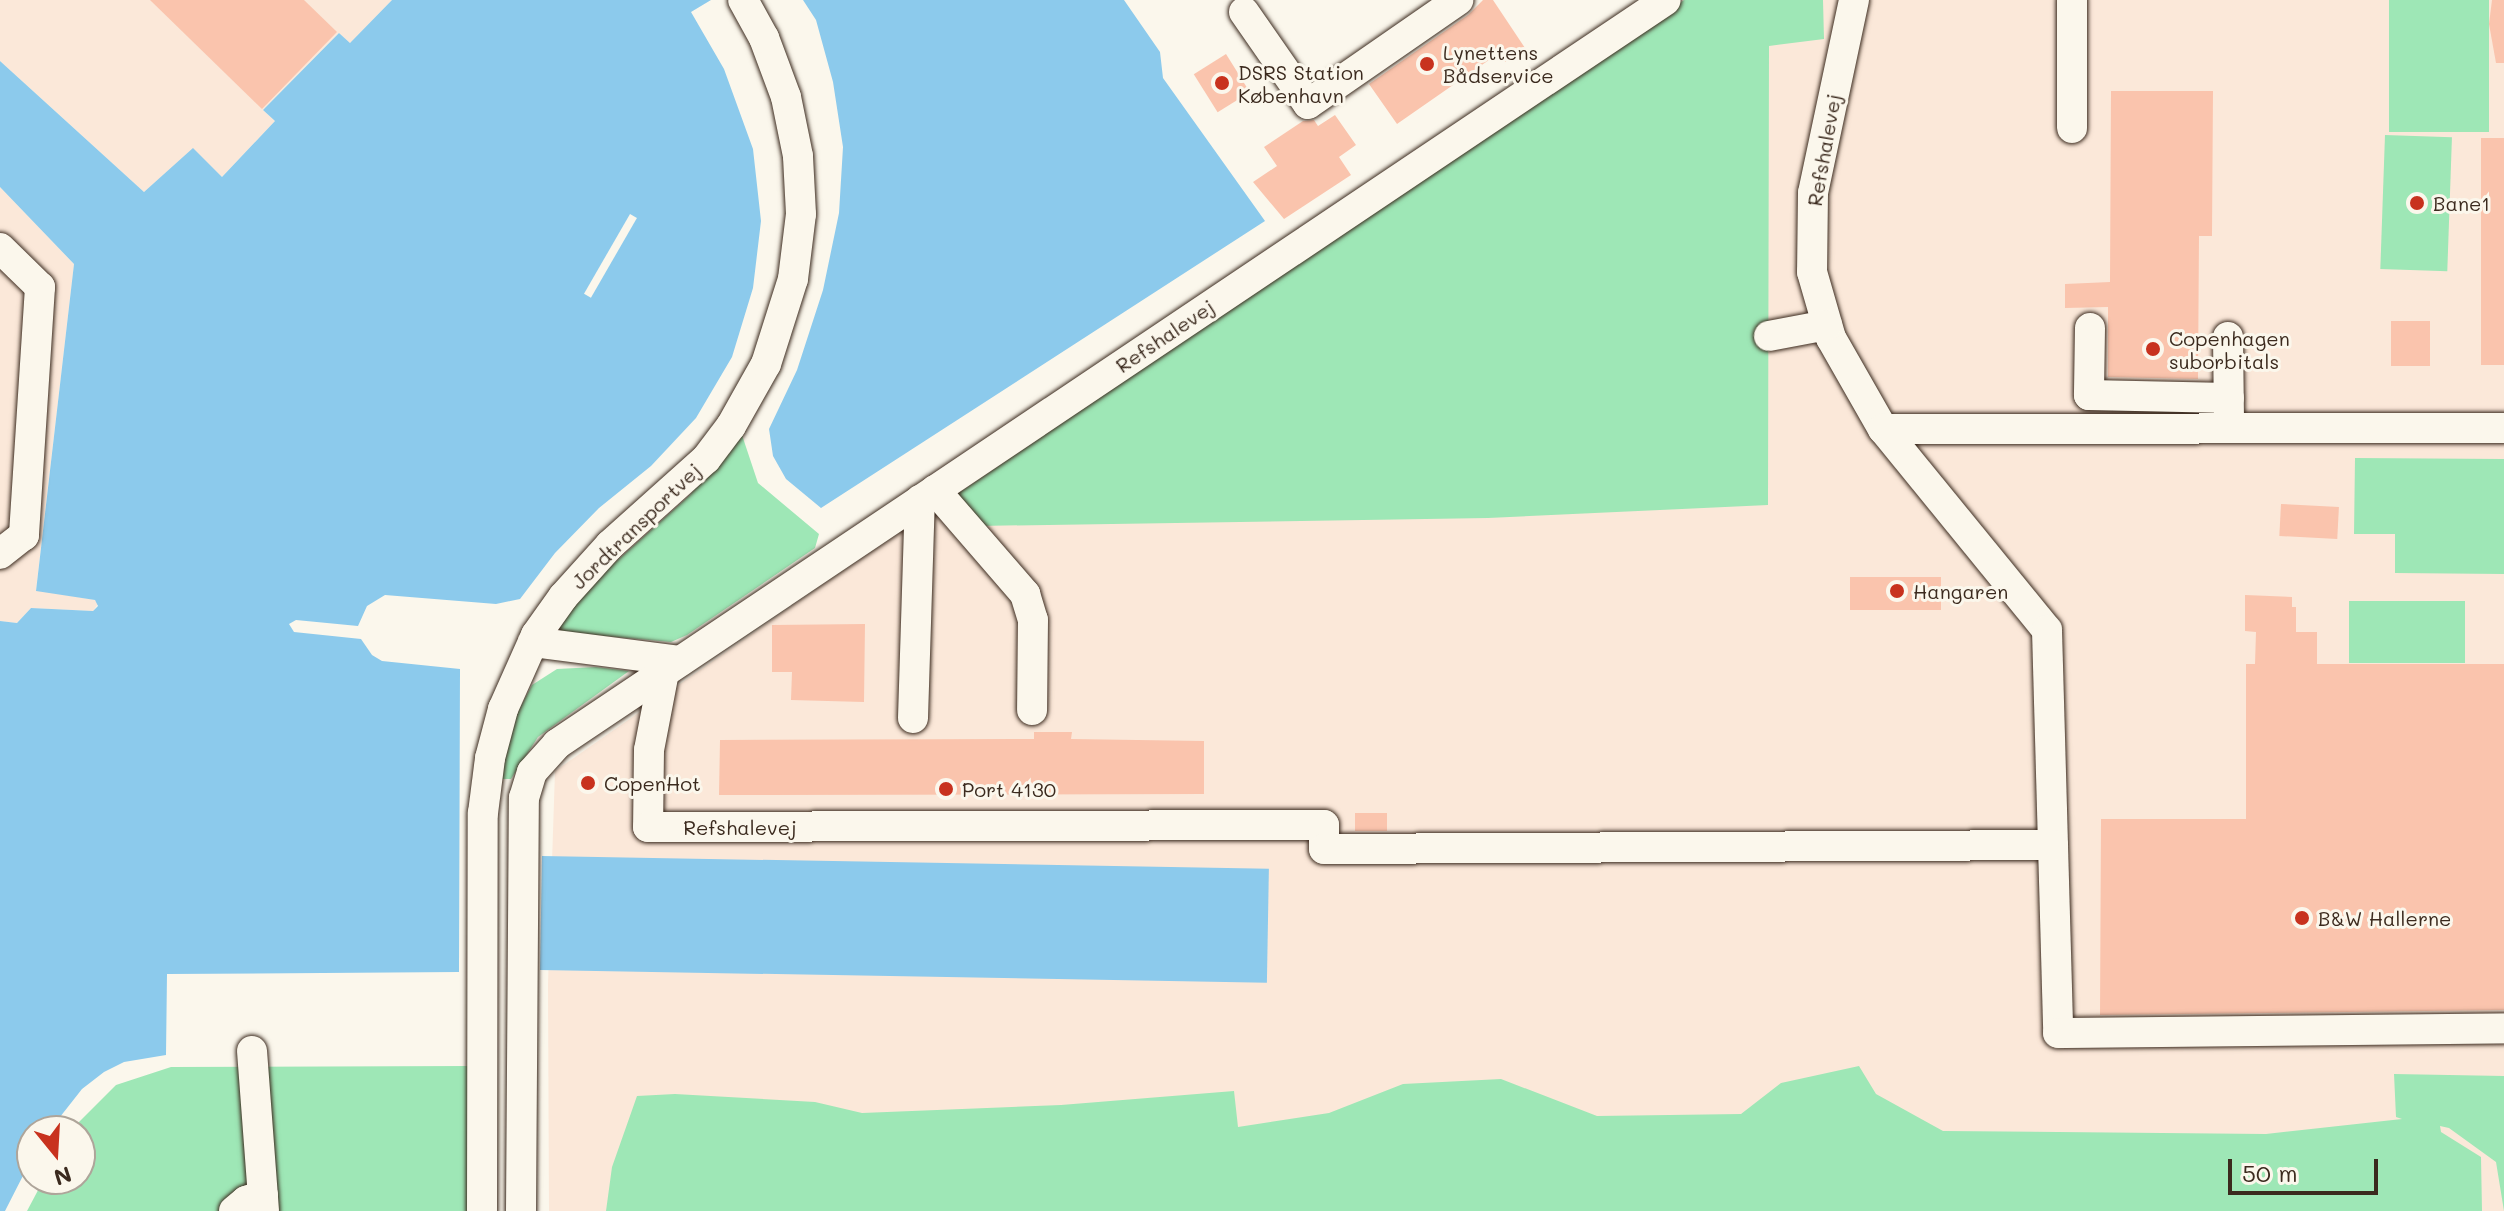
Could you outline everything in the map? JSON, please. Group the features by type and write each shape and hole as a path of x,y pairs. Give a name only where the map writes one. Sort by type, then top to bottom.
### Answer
{"street":[{"name":"Jordtransportvej","path":"482,1211 483,813 490,758 503,709 533,642 563,597 591,566 706,459 731,426 766,364 785,313 801,214 798,156 786,97 764,38 743,0"},
{"path":"1244,12 1308,104 1458,0"},
{"name":"Refshalevej","path":"521,1211 524,798 532,772 557,744 1666,0"},
{"name":"Refshalevej","path":"1854,0 1813,193 1812,272 1831,338 1883,429 2047,630 2058,1033 2504,1028"},
{"path":"2072,0 2072,128"},
{"path":"0,248 40,287 24,535 0,554"},
{"path":"1769,336 1827,325"},
{"path":"2090,328 2089,395 2229,398"},
{"path":"2228,337 2229,429"},
{"path":"1883,429 2504,428"},
{"path":"928,495 1025,594 1033,620 1032,710"},
{"path":"913,718 928,495"},
{"path":"533,642 672,667"},
{"name":"Refshalevej","path":"672,667 649,750 648,827 1324,825 1324,849 2053,845"},
{"path":"234,1211 246,1201 264,1203 252,1051"}],"shaded area":[{"path":"0,0 392,0 350,43 339,33 263,110 275,121 222,177 193,149 144,192 0,61"},
{"path":"1687,0 2504,0 2504,1211 549,1211 548,984 555,771 822,585"},
{"path":"0,187 74,264 36,590 95,600 98,604 93,611 31,608 17,623 0,621"}],"green space":[{"path":"1684,0 1823,0 1824,39 1769,46 1768,505 1488,518 978,526 953,497"},
{"path":"2389,0 2489,0 2489,132 2389,132"},
{"name":"Bane1","path":"2385,135 2452,137 2447,271 2380,269"},
{"path":"741,432 758,483 819,534 815,548 687,635 671,642 560,632 559,624 581,593 690,495"},
{"path":"2355,458 2504,459 2504,574 2395,573 2395,534 2354,534"},
{"path":"2349,601 2465,601 2465,663 2349,663"},
{"path":"596,667 629,671 538,737 511,779 501,779 513,721 532,685 557,669"},
{"path":"470,1066 471,1211 27,1211 36,1195 96,1195 96,1115 86,1115 116,1085 171,1067"},
{"path":"1859,1066 1876,1094 1943,1131 2266,1134 2402,1119 2396,1117 2394,1074 2504,1076 2504,1211 2496,1162 2449,1128 2440,1126 2441,1132 2481,1157 2482,1211 606,1211 612,1167 637,1096 675,1094 815,1102 862,1113 1061,1105 1234,1091 1238,1127 1329,1113 1403,1084 1501,1079 1597,1116 1741,1114 1781,1083"}],"water":[{"path":"392,0 711,0 691,12 724,69 753,149 761,221 753,288 732,357 696,418 651,466 599,508 555,553 520,599 496,604 385,595 367,606 358,626 296,620 289,624 294,632 361,639 372,655 382,661 460,669 459,972 167,974 166,1055 124,1062 104,1072 82,1089 62,1115 16,1115 16,1189 5,1211 0,1211 0,621 17,623 31,608 93,611 98,606 95,600 36,591 74,264 0,187 0,61 144,192 193,148 222,177 275,121 263,110 339,33 350,43"},
{"path":"803,0 1124,0 1160,52 1163,78 1265,221 821,508 786,479 773,456 769,429 797,370 823,290 839,213 843,147 833,82 816,20"},
{"path":"542,856 1269,869 1267,983 540,970"}],"pier":[{"path":"630,214 637,218 591,298 584,294"}],"building":[{"path":"150,0 304,0 337,32 262,109"},
{"path":"1483,0 1493,0 1525,48 1505,62 1499,53 1397,124 1369,84 1468,15"},
{"path":"2492,0 2504,0 2504,63 2496,63 2489,24"},
{"name":"DSRS Station København","path":"1226,54 1250,92 1218,112 1194,74"},
{"path":"2111,91 2213,91 2212,236 2199,236 2198,379 2108,377 2108,307 2065,308 2065,284 2110,282"},
{"path":"1335,115 1356,145 1339,157 1351,175 1284,219 1253,182 1277,166 1264,147 1303,121 1314,120 1318,126"},
{"path":"2481,138 2504,138 2504,365 2481,365"},
{"path":"2391,321 2430,321 2430,366 2391,366"},
{"path":"2281,504 2339,507 2337,539 2279,536"},
{"path":"1850,577 1941,577 1941,610 1850,610"},
{"name":"B&W Hallerne","path":"2245,595 2292,597 2292,607 2296,607 2296,632 2317,632 2317,664 2504,664 2504,1010 2100,1015 2101,819 2246,819 2246,664 2255,664 2256,632 2245,631"},
{"path":"865,624 864,702 791,700 792,672 772,672 772,625"},
{"path":"1034,732 1072,732 1071,739 1204,741 1204,794 719,795 720,740 1034,739"},
{"path":"1355,813 1387,813 1387,831 1355,831"}],"place":[{"name":"Lynettens Bådservice","path":"1427,64"},
{"name":"DSRS Station København","path":"1222,83"},
{"name":"Bane1","path":"2417,203"},
{"name":"Copenhagen suborbitals","path":"2153,349"},
{"name":"Hangaren","path":"1897,591"},
{"name":"CopenHot","path":"588,783"},
{"name":"Port 4130","path":"946,789"},
{"name":"B&W Hallerne","path":"2302,918"}]}
